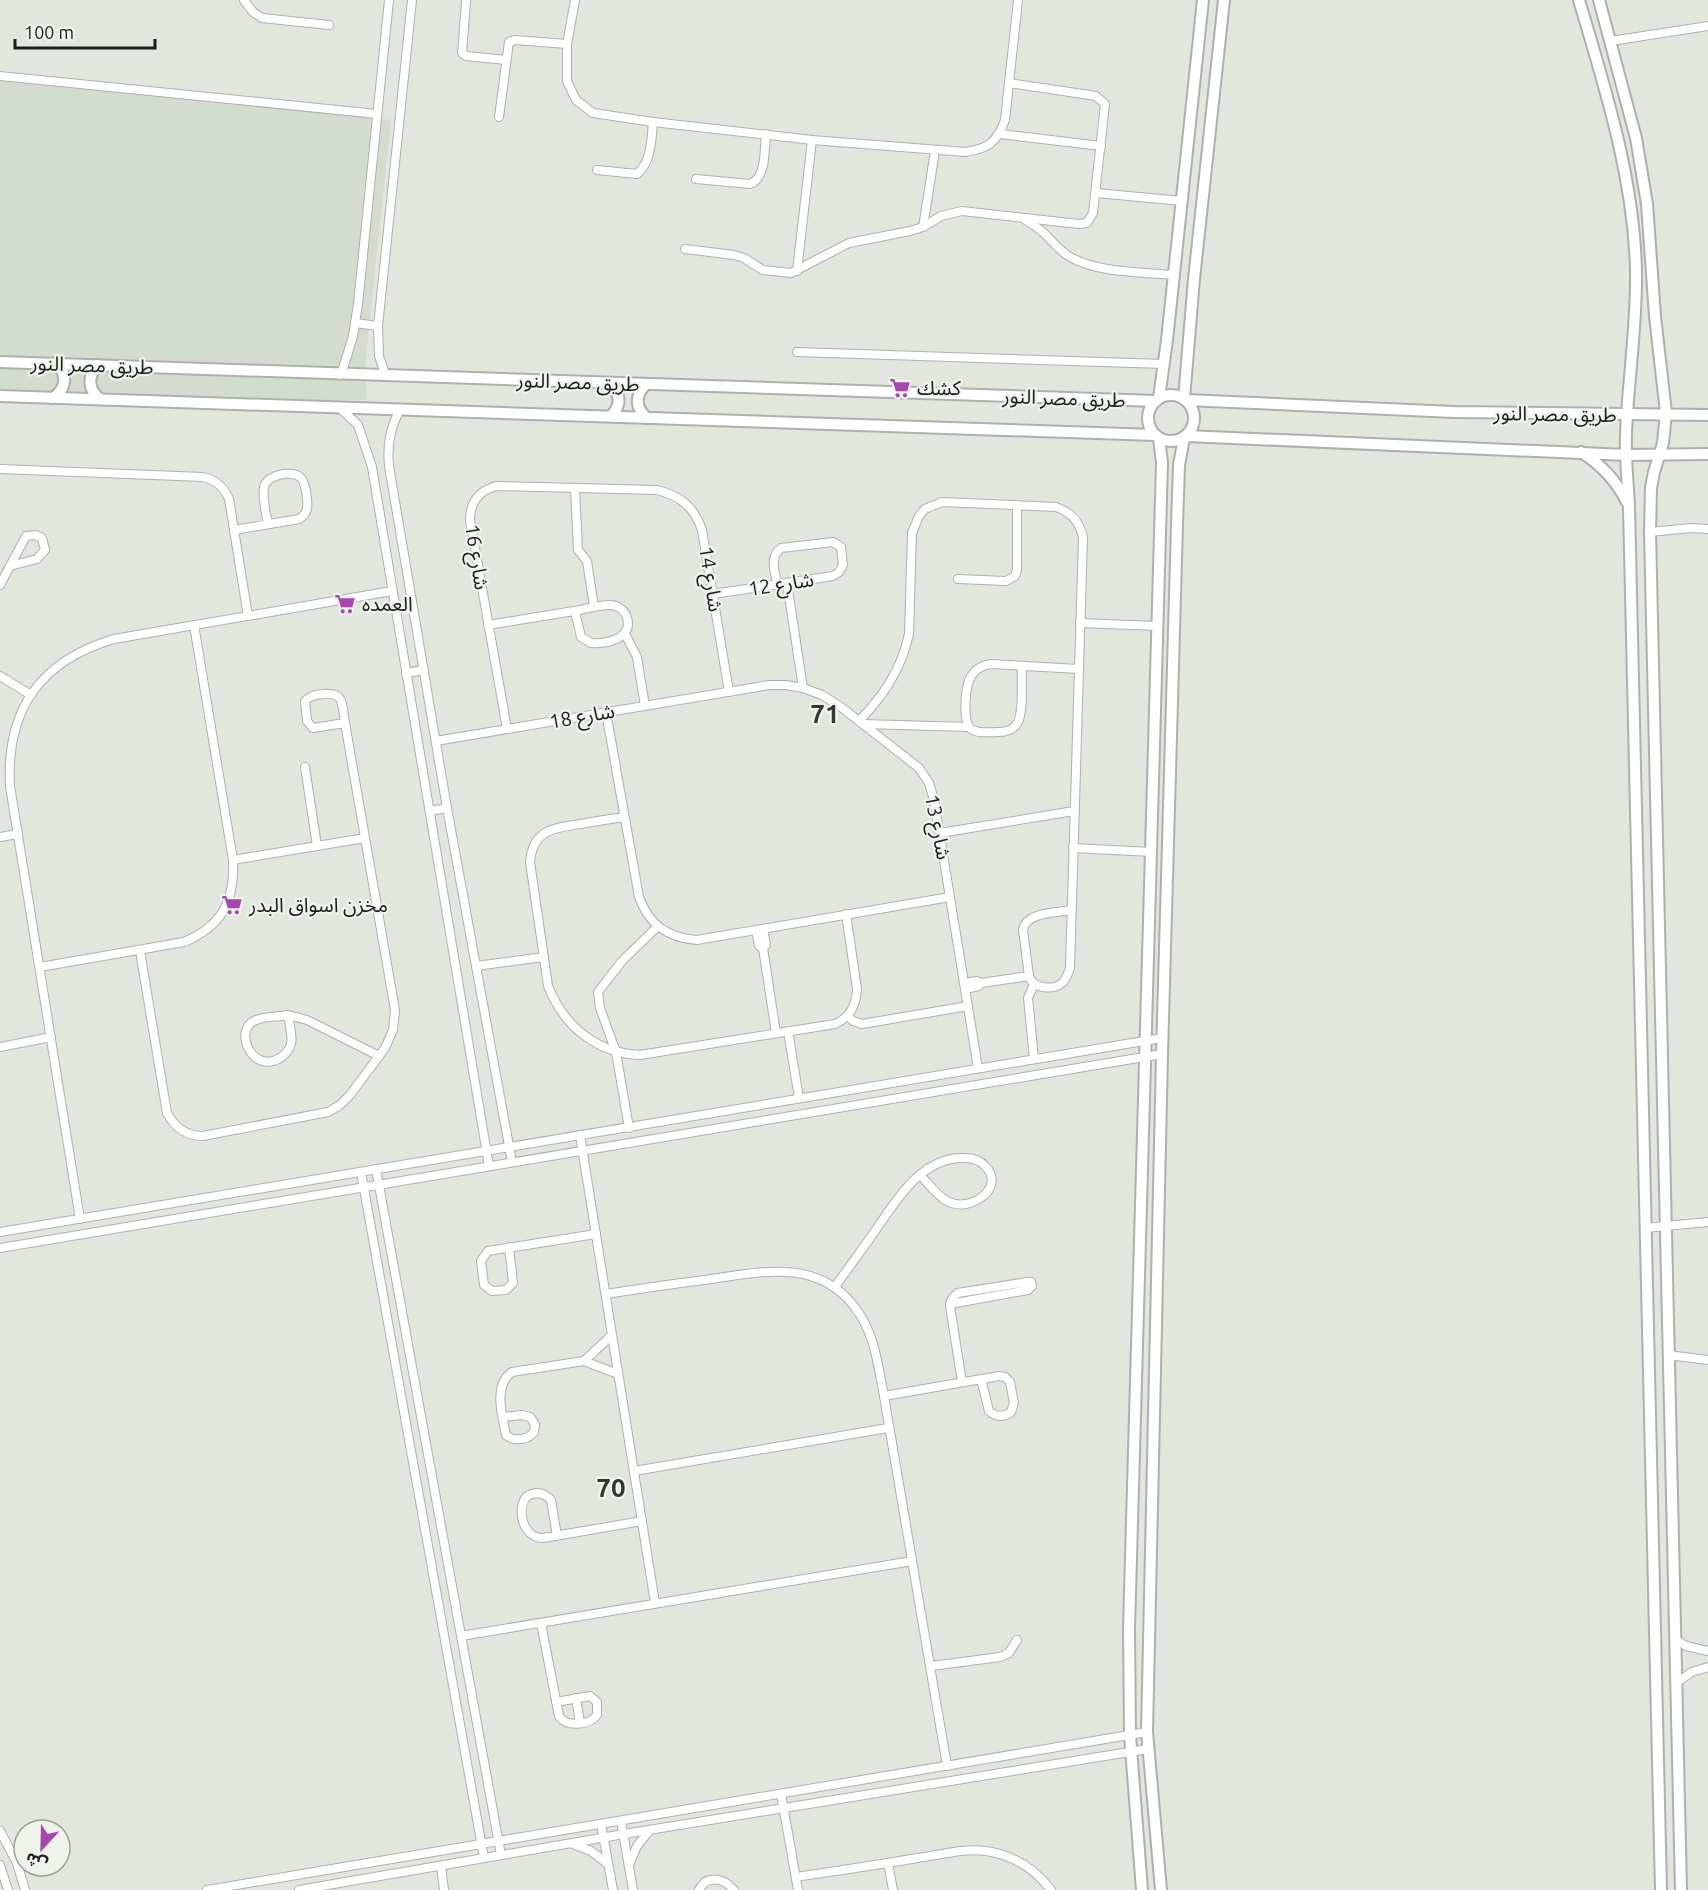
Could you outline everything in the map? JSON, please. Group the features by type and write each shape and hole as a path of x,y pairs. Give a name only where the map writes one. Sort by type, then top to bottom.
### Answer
{"street":[{"path":"244,0 253,12 262,18 329,25"},
{"path":"341,375 351,345 355,323 389,0"},
{"path":"386,376 379,356 378,326 412,0"},
{"path":"575,0 567,44 567,81 576,100 584,108 603,116 812,140 965,153 990,145 1000,134 1005,120 1018,0"},
{"path":"1185,437 1173,441 1157,436 1151,430 1148,418 1149,411 1157,399 1163,377 1203,0"},
{"path":"1161,1890 1147,1732 1162,1038 1179,465 1185,437 1193,427 1195,415 1185,399 1185,378 1224,0"},
{"path":"1579,0 1623,162 1634,237 1636,315 1626,443 1661,1890"},
{"path":"1599,0 1636,138 1647,204 1655,316 1666,413 1664,443 1651,488 1650,532 1681,1890"},
{"path":"466,2 462,52 466,56 506,60"},
{"path":"1611,41 1708,26"},
{"path":"499,117 508,43 513,40 567,44"},
{"path":"0,76 377,114"},
{"path":"685,249 734,255 744,258 762,270 791,273 849,243 897,234 924,226 941,216 962,211 1087,223 1094,213 1106,108 1100,98 1009,83"},
{"path":"597,170 637,174 648,158 653,122"},
{"path":"696,178 750,184 755,182 762,174 766,134"},
{"path":"1000,134 1101,146"},
{"path":"798,271 812,140"},
{"path":"924,226 935,151"},
{"path":"1096,193 1182,201"},
{"path":"1021,217 1043,233 1064,253 1084,263 1174,275"},
{"path":"355,323 378,326"},
{"path":"797,352 1164,364"},
{"name":"طريق مصر النور","path":"0,362 645,385 1157,399"},
{"path":"53,398 63,388 65,381 64,374 56,363"},
{"path":"98,365 93,370 90,383 91,389 100,399"},
{"path":"1163,377 1185,378"},
{"path":"608,383 615,388 619,403 611,416"},
{"path":"645,385 637,398 641,412 647,418"},
{"path":"1157,399 1172,395 1185,399"},
{"name":"طريق مصر النور","path":"0,396 1157,436"},
{"name":"طريق مصر النور","path":"1185,399 1454,412 1708,414"},
{"path":"338,407 358,425 372,467 489,1166"},
{"path":"400,409 389,435 388,455 447,808 512,1162"},
{"path":"1142,1890 1130,1735 1129,1628 1161,463 1157,436"},
{"name":"طريق مصر النور","path":"1185,437 1627,455 1708,454"},
{"path":"1581,452 1611,476 1629,507"},
{"path":"1161,463 1168,461 1179,465"},
{"path":"0,469 203,477 214,481 227,493 248,616"},
{"path":"234,530 299,519 305,515 307,505 304,484 300,477 274,476 267,480 263,488 268,524"},
{"name":"شارع 16","path":"507,729 470,520 470,512 476,498 482,492 496,486 657,490"},
{"path":"575,488 578,550 587,561 594,608"},
{"name":"شارع 14","path":"657,490 681,499 698,518 702,530 729,692"},
{"path":"861,722 886,690 906,649 909,634 912,533 919,516 925,509 942,502 1056,507 1071,514 1077,521 1083,537 1070,968 1066,979 1058,985 1041,987 1034,984 1029,976 1024,924 1032,917 1071,910"},
{"path":"958,579 1006,581 1015,576 1017,570 1017,505"},
{"path":"1650,532 1691,528 1708,529"},
{"path":"0,585 10,566 26,536 34,535 42,538 45,550 41,557 10,566"},
{"name":"شارع 12","path":"713,594 833,576 840,572 843,565 842,550 836,543 781,548 775,553 773,559 777,584"},
{"path":"787,583 803,688"},
{"path":"80,1219 10,786 9,762 12,739 19,716 31,695 58,665 93,645 114,639 392,591"},
{"path":"488,625 574,610 611,605 621,609 627,618 625,634 616,640 595,644 587,642 579,633 574,610"},
{"path":"1080,623 1157,626"},
{"path":"40,967 140,951 183,942 199,936 213,925 223,912 231,895 234,877 233,860 194,625"},
{"path":"625,634 637,657 645,706"},
{"path":"969,727 965,718 967,687 978,669 992,664 1079,669"},
{"path":"861,722 969,727 978,732 1004,732 1015,726 1020,715 1022,666"},
{"path":"406,673 424,670"},
{"path":"0,676 31,695"},
{"name":"شارع 13","path":"729,692 778,685 803,688 822,695 861,722 912,762 924,775 932,791 940,833 978,1068"},
{"name":"شارع 18","path":"436,741 729,692"},
{"path":"140,951 167,1113 183,1131 204,1136 328,1112 350,1095 379,1056 393,1030 395,1010 341,700 335,693 312,695 305,701 307,722 313,728 345,723"},
{"path":"606,712 639,897 649,919 670,935 697,940 950,897"},
{"path":"305,767 317,846"},
{"path":"430,811 447,808"},
{"path":"940,833 1074,811"},
{"path":"624,817 552,828 538,838 533,846 530,862 548,986 561,1012 582,1035 600,1046 616,1052 640,1055 835,1024 848,1016 853,1008 857,989 846,914"},
{"path":"0,837 18,834"},
{"path":"233,860 365,838"},
{"path":"1073,848 1151,852"},
{"path":"629,1128 616,1052 600,1008 598,992 622,961 657,927"},
{"path":"760,929 759,946 763,948 776,1033"},
{"path":"476,966 544,957"},
{"path":"965,986 979,986 981,983 1029,976"},
{"path":"1034,984 1028,998 1034,1059"},
{"path":"848,1016 857,1022 868,1023 968,1006"},
{"path":"288,1015 291,1043 285,1055 267,1062 254,1057 247,1046 246,1033 249,1025 256,1020 288,1015 307,1020 379,1056"},
{"path":"788,1031 799,1098"},
{"path":"0,1047 51,1037"},
{"path":"0,1232 1162,1038"},
{"path":"0,1248 1162,1054"},
{"path":"580,1135 655,1603"},
{"path":"835,1287 903,1191 920,1175 944,1162 969,1158 984,1164 989,1170 990,1186 987,1193 975,1202 953,1203 940,1196 920,1175"},
{"path":"376,1169 501,1854"},
{"path":"361,1172 484,1858"},
{"path":"1645,1196 1664,1195"},
{"path":"1645,1228 1708,1222"},
{"path":"508,1247 513,1283 506,1290 492,1291 484,1285 481,1264 482,1257 491,1250 508,1247 596,1234"},
{"path":"606,1294 778,1271 808,1275 835,1287 848,1298 865,1323 875,1352 947,1766"},
{"path":"950,1304 1028,1290 1032,1286 1027,1281 958,1293 950,1304 962,1382"},
{"path":"584,1361 612,1335"},
{"path":"1668,1355 1708,1360"},
{"path":"503,1417 522,1415 530,1417 535,1424 534,1432 528,1438 511,1439 506,1435 503,1417 500,1389 508,1375 517,1370 584,1361 618,1374"},
{"path":"884,1396 962,1382 981,1379 1002,1376 1008,1379 1014,1403 1011,1412 1002,1416 989,1411 981,1379"},
{"path":"634,1471 888,1428"},
{"path":"557,1536 550,1500 541,1493 526,1497 521,1508 525,1529 527,1533 539,1538 557,1536 642,1521"},
{"path":"461,1636 912,1561"},
{"path":"433,1571 449,1569"},
{"path":"541,1623 556,1702 559,1716 563,1722 580,1723 594,1720 598,1712 597,1702 593,1697 556,1702"},
{"path":"1675,1639 1686,1646 1708,1652"},
{"path":"931,1666 1000,1657 1010,1653 1017,1640"},
{"path":"1676,1683 1692,1672 1708,1667"},
{"path":"576,1698 580,1723"},
{"path":"459,1716 476,1713"},
{"path":"207,1890 1147,1732"},
{"path":"299,1890 501,1854 1148,1749"},
{"path":"781,1794 798,1890"},
{"path":"621,1821 633,1890"},
{"path":"602,1824 613,1890"},
{"path":"629,1866 637,1846 650,1830"},
{"path":"0,1831 17,1863 26,1890"},
{"path":"569,1843 591,1851 608,1864"},
{"path":"796,1877 968,1851 985,1851 1002,1854 1018,1861 1032,1870 1051,1890"},
{"path":"888,1863 893,1890"},
{"path":"0,1865 8,1890"},
{"path":"441,1866 444,1890"},
{"path":"699,1890 705,1882 711,1879 720,1880 734,1890"}],"shaded area":[{"path":"0,79 391,120 365,366 367,400 0,400"}],"place":[{"name":"كشك","path":"900,388"},
{"name":"العمده","path":"345,604"},
{"name":"مخزن اسواق البدر","path":"232,905"}],"district":[{"name":"71","path":"825,714"},
{"name":"70","path":"611,1488"}]}
